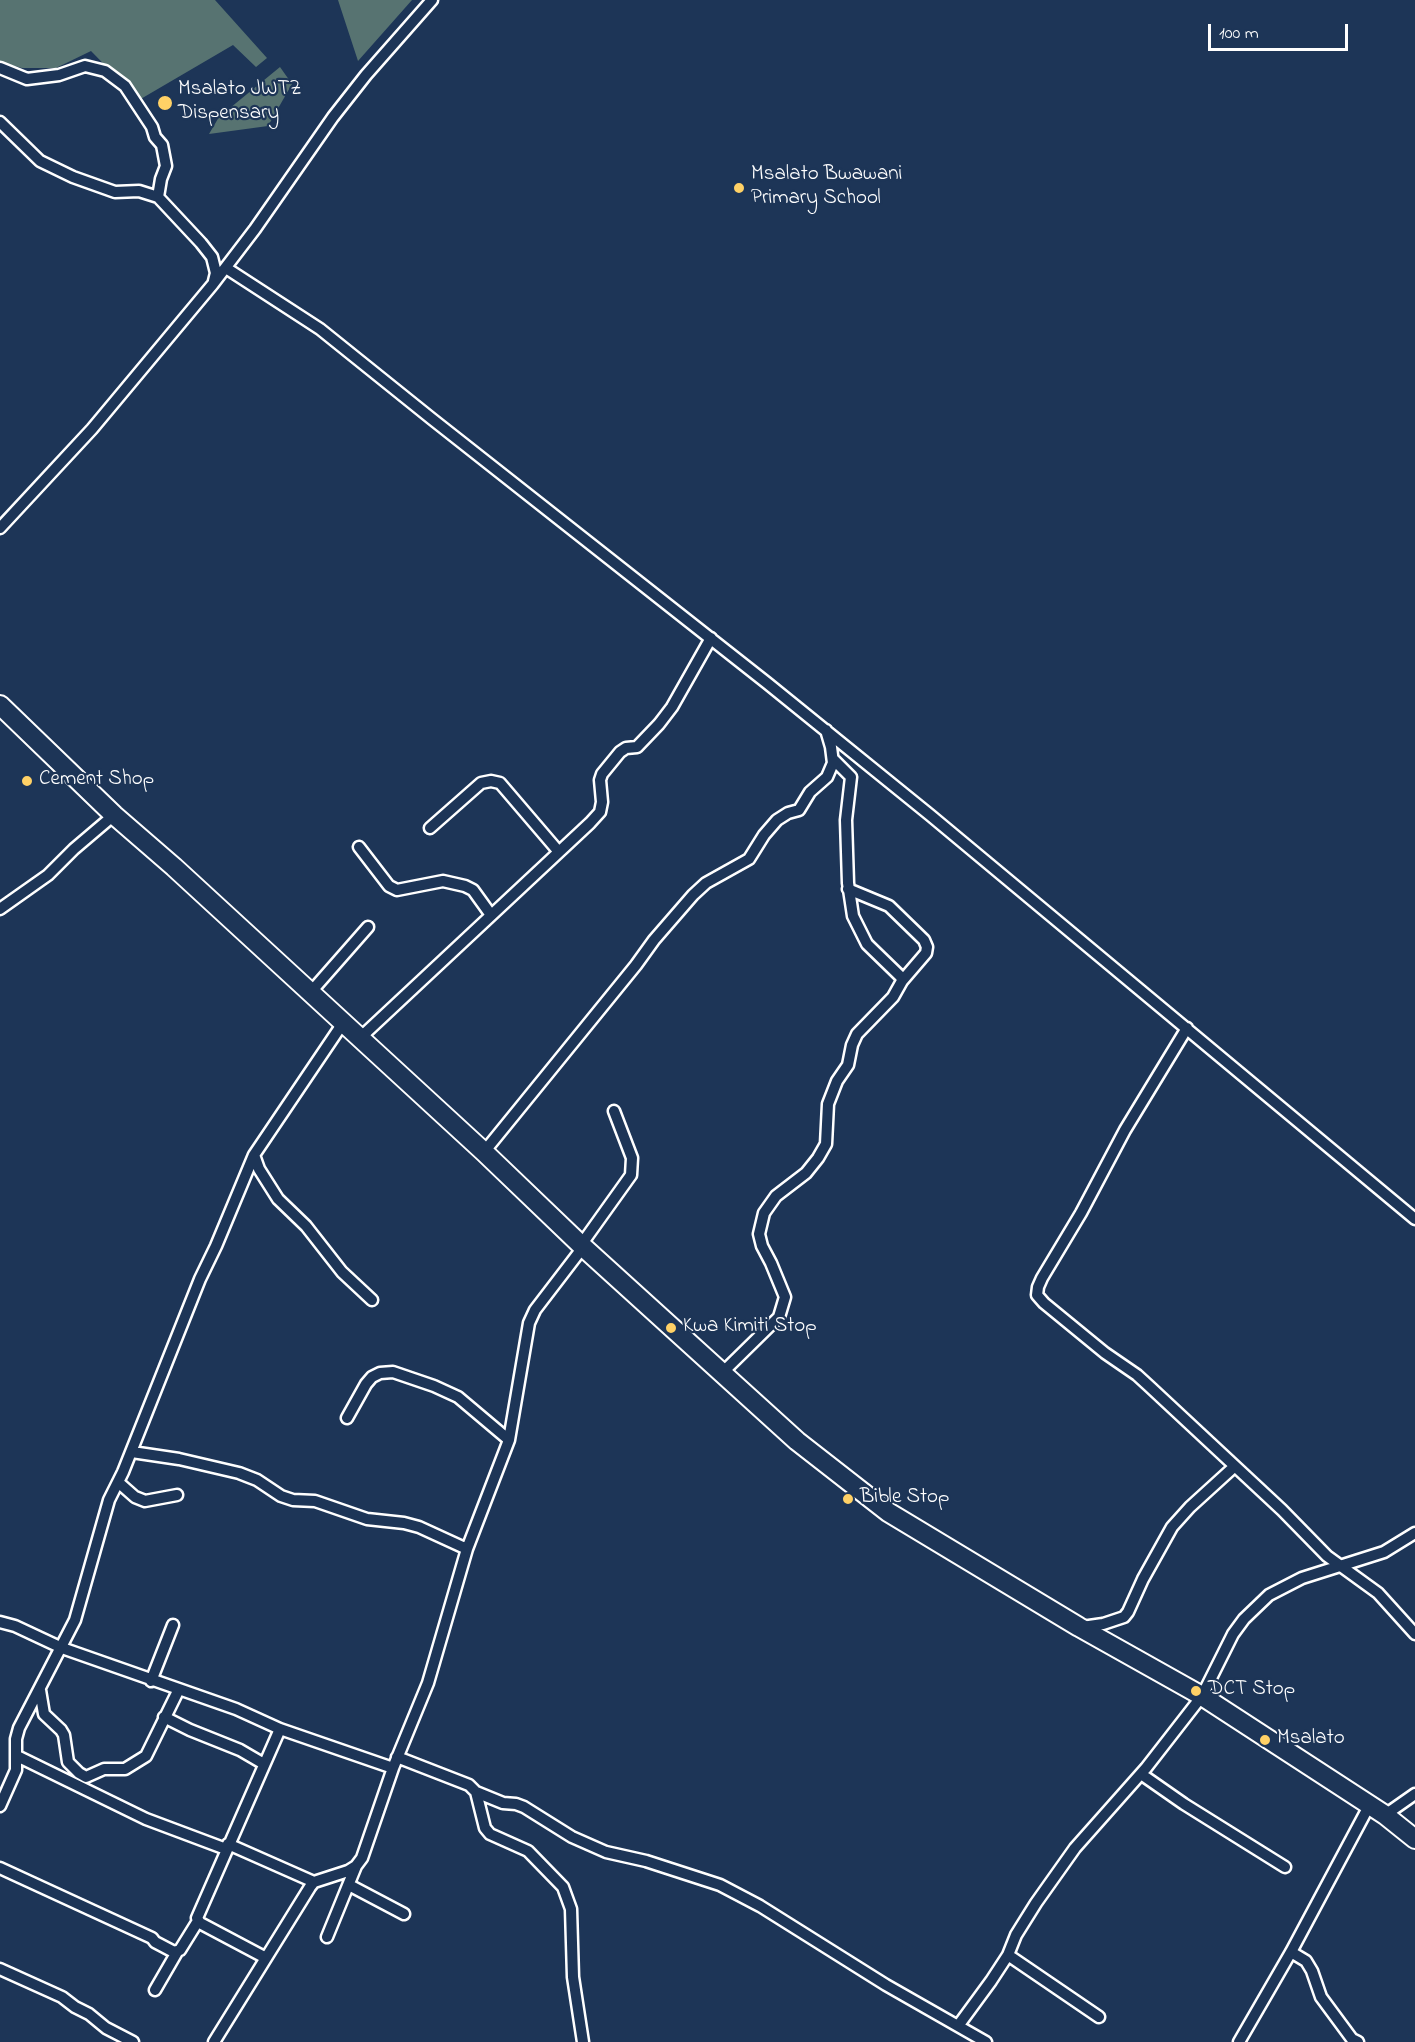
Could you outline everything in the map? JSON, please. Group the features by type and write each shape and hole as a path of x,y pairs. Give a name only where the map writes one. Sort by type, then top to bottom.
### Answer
{"highway":[{"path":"0,705 114,815 174,867 484,1152 582,1246 797,1441 888,1512 1079,1627 1202,1696 1377,1810 1415,1839"}],"street":[{"path":"0,528 92,429 213,284 333,117 366,75 432,0"},
{"path":"0,69 27,79 59,75 85,66 97,68 114,77 130,94 162,145 166,166 160,179 158,197"},
{"path":"0,122 40,161 73,177 115,192 139,191 158,197 212,257 216,273 213,284"},
{"path":"226,268 320,329 711,638 826,730 1415,1219"},
{"path":"360,1038 600,812 602,774 620,752 626,748 637,747 659,724 672,707 711,638"},
{"path":"484,1152 674,917 706,883 749,859 764,835 777,820 788,813 799,810 810,792 831,772 833,759 826,730"},
{"path":"833,759 851,777 846,808 848,888 853,916 867,944 901,977 902,981"},
{"path":"430,828 481,783 491,781 500,783 559,852"},
{"path":"0,909 48,875 114,815"},
{"path":"359,847 389,886 397,890 443,882 465,886 473,890 491,915"},
{"path":"722,1373 779,1317 785,1297 760,1240 760,1223 764,1213 776,1196 806,1173 818,1158 826,1144 828,1104 837,1081 848,1065 857,1034 893,997 902,981 926,953 927,947 924,940 889,906 848,888"},
{"path":"310,993 368,927"},
{"path":"0,1806 16,1770 16,1739 19,1728 75,1620 105,1511 132,1452 188,1304 216,1246 254,1155 343,1023"},
{"path":"1187,1028 1125,1130 1081,1213 1042,1278 1037,1295 1112,1359 1137,1375 1340,1567 1378,1593 1415,1634"},
{"path":"327,1938 356,1866 367,1848 395,1763 428,1683 467,1549 508,1440 529,1323 535,1310 631,1175 632,1158 614,1111"},
{"path":"254,1155 258,1169 278,1199 306,1226 342,1272 372,1300"},
{"path":"347,1418 372,1377 380,1373 393,1372 458,1397 508,1440"},
{"path":"132,1452 179,1459 239,1473 257,1480 281,1496 293,1500 315,1501 367,1519 384,1522 396,1521 412,1525 467,1549"},
{"path":"1079,1627 1103,1624 1124,1617 1172,1527 1190,1507 1235,1466"},
{"path":"118,1482 135,1497 145,1501 177,1495"},
{"path":"958,2025 991,1981 1008,1955 1016,1935 1075,1848 1141,1774 1202,1696 1233,1634 1244,1618 1261,1601 1302,1578 1384,1552 1415,1533"},
{"path":"0,1622 15,1626 62,1648 236,1709 280,1729 463,1782 476,1792 503,1803 524,1807 572,1837 606,1852 645,1861 720,1886 760,1906 886,1985 986,2042"},
{"path":"151,1680 173,1625"},
{"path":"40,1690 44,1714 64,1735 68,1762 86,1777 104,1769 125,1769 142,1760 179,1689"},
{"path":"165,1717 190,1730 240,1750 264,1764"},
{"path":"155,1990 198,1921 198,1913 280,1729"},
{"path":"16,1756 146,1819 227,1847 314,1882"},
{"path":"1141,1774 1285,1867"},
{"path":"476,1792 485,1828 490,1834 536,1857 563,1887 568,1898 572,1909 573,1977 583,2042"},
{"path":"1239,2042 1377,1810 1415,1794"},
{"path":"214,2042 305,1893 314,1882 356,1866"},
{"path":"0,1868 152,1938 155,1942 177,1952"},
{"path":"349,1885 404,1914"},
{"path":"198,1921 266,1958"},
{"path":"1292,1952 1306,1960 1321,1997 1352,2039 1358,2042"},
{"path":"1008,1955 1099,2016"},
{"path":"0,1969 62,1997 106,2028 133,2042"}],"green space":[{"path":"0,0 215,0 267,58 256,67 233,45 139,100 91,51 56,68 22,68 0,62"},
{"path":"338,0 412,0 358,61"},
{"path":"280,67 292,84 268,126 209,134 219,117"}],"place":[{"name":"Msalato JWTZ Dispensary","path":"165,103"},
{"name":"Msalato Bwawani Primary School","path":"739,188"},
{"name":"Cement Shop","path":"27,781"},
{"name":"Kwa Kimiti Stop","path":"671,1328"},
{"name":"Bible Stop","path":"848,1499"},
{"name":"DCT Stop","path":"1196,1691"},
{"name":"Msalato","path":"1265,1740"}]}
